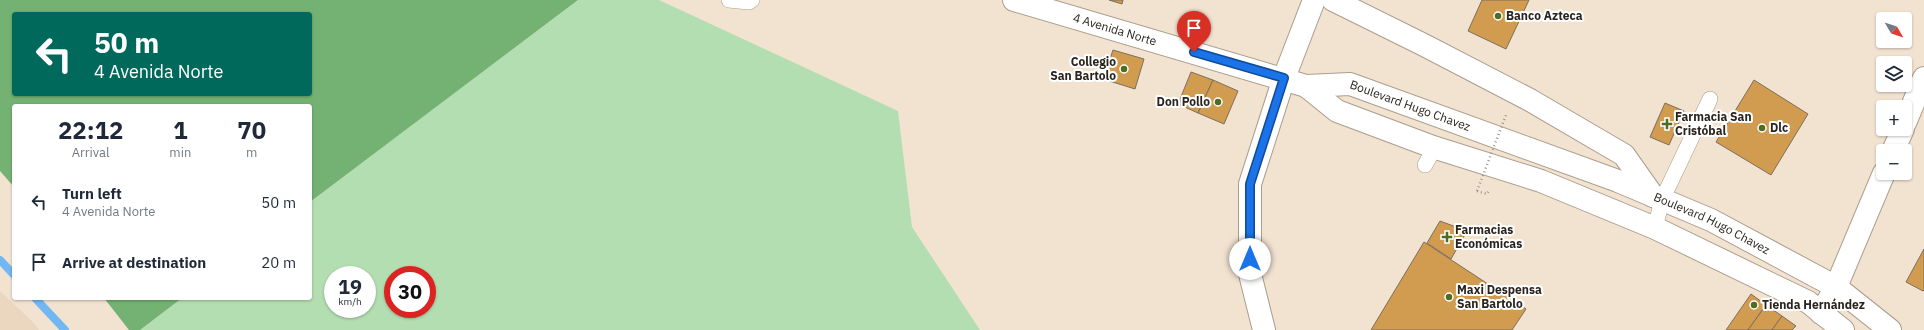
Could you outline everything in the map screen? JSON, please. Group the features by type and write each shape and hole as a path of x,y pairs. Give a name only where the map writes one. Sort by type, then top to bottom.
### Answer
{"main road":[{"name":"4 Avenida Norte","path":"1014,0 1284,78 1306,86"},
{"path":"1264,330 1250,274 1250,184 1284,78 1314,0"},
{"path":"1333,0 1424,44 1530,100 1624,155 1658,198"},
{"path":"1912,106 1924,78"},
{"name":"Boulevard Hugo Chavez","path":"1306,86 1350,84 1618,181 1711,220 1836,287 1890,330"},
{"path":"1306,86 1337,111 1430,156 1540,181 1655,228 1808,302 1843,330"},
{"path":"1822,313 1836,287 1881,180"}],"lane":[{"path":"729,0 749,2 752,0"},
{"path":"1655,228 1658,198 1710,99"}],"path":[{"path":"1477,191 1506,115"}],"shaded area":[{"path":"0,291 33,322 39,330 0,330"}],"green space":[{"path":"0,0 578,0 312,200 312,104 12,104 12,185 0,171"},
{"path":"578,0 659,0 898,111 912,227 980,330 140,330 179,300 312,300 312,200"},
{"path":"106,300 179,300 140,330 129,330"}],"building":[{"path":"1109,0 1123,0 1122,4"},
{"name":"Banco Azteca","path":"1482,0 1529,0 1506,49 1468,31"},
{"name":"Collegio San Bartolo","path":"1113,50 1144,59 1135,89 1103,79"},
{"path":"1191,72 1213,80 1198,113 1178,104"},
{"name":"Don Pollo","path":"1213,80 1238,91 1224,124 1198,113"},
{"name":"Dlc","path":"1754,80 1808,114 1771,175 1716,142"},
{"name":"Farmacia San Cristóbal","path":"1665,103 1684,111 1669,145 1650,137"},
{"name":"Farmacias Económicas","path":"1440,221 1467,231 1451,259 1427,243"},
{"name":"Maxi Despensa San Bartolo","path":"1424,242 1526,309 1512,330 1371,330"},
{"path":"1924,249 1924,290 1923,291 1906,282"},
{"path":"1751,294 1766,305 1748,330 1726,330"},
{"path":"1766,305 1782,316 1772,330 1748,330"},
{"path":"1782,316 1796,326 1792,330 1772,330"}],"waterway":[{"path":"0,260 12,273"},
{"path":"37,300 65,330"}],"place":[{"name":"Banco Azteca","path":"1498,16"},
{"name":"Collegio San Bartolo","path":"1124,69"},
{"name":"Don Pollo","path":"1218,102"},
{"name":"Farmacia San Cristóbal","path":"1667,124"},
{"name":"Dlc","path":"1762,128"},
{"name":"Farmacias Económicas","path":"1447,237"},
{"name":"Maxi Despensa San Bartolo","path":"1449,297"},
{"name":"Tienda Hernández","path":"1754,305"}],"route":[{"path":"1194,52 1284,78 1250,184 1250,259"}]}
